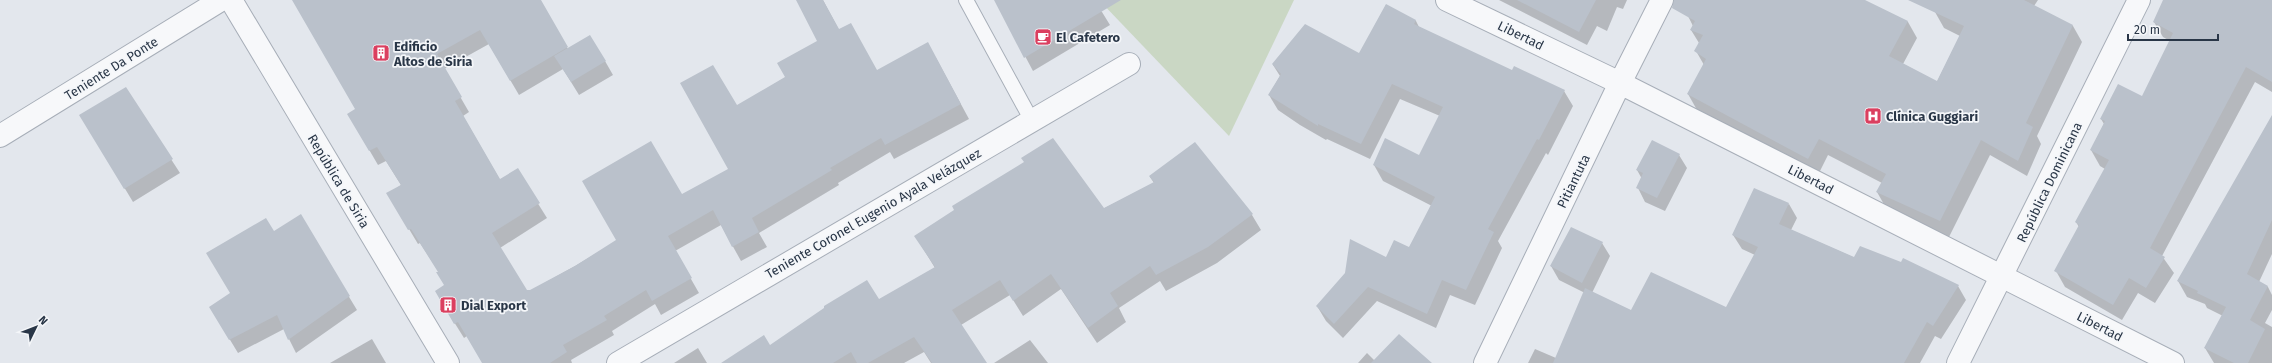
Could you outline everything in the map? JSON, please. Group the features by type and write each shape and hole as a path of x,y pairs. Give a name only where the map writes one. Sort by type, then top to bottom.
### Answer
{"street":[{"name":"Teniente Da Ponte","path":"0,136 221,0"},
{"name":"República de Siria","path":"231,0 448,363"},
{"name":"Libertad","path":"1447,0 1620,84 2173,363"},
{"name":"Pitiantuta","path":"1485,363 1662,0"},
{"name":"República Dominicana","path":"1958,363 2139,0"},
{"name":"Teniente Coronel Eugenio Ayala Velázquez","path":"618,363 1129,64"}],"lane":[{"path":"966,0 1032,121"}],"green space":[{"path":"1099,0 1294,0 1229,136"}],"building":[{"path":"292,0 541,0 568,47 510,81 480,30 437,54 462,97 455,101 500,179 518,168 540,203 492,233 527,290 530,290 575,266 616,240 582,181 651,141 682,194 728,169 680,83 713,65 737,105 785,77 777,63 817,41 796,0 823,0 839,29 851,23 877,70 928,42 961,104 885,145 881,138 830,168 832,170 752,218 759,232 732,247 713,210 668,236 692,278 652,301 646,290 604,316 607,320 563,345 567,352 550,363 482,363 458,322 454,324 435,291 444,285 436,272 438,272 411,229 408,230 386,193 401,185 377,147 369,151 347,114 355,109"},
{"path":"994,0 1121,0 1024,58"},
{"path":"1517,0 1596,0 1579,32"},
{"path":"1674,0 1865,0 1908,21 1889,56 1937,81 1964,26 1908,0 2024,0 2073,25 2026,123 2033,127 2018,161 1981,140 1940,221 1876,192 1886,174 1819,139 1808,159 1687,94 1706,59 1694,51 1703,35 1690,30 1695,21 1672,8"},
{"path":"2163,0 2272,0 2272,82 2246,67 2150,248 2165,257 2146,288 2129,278 2113,305 2054,271 2079,225 2075,222 2109,160 2090,150 2105,121 2100,119 2118,84 2142,96 2173,33 2153,22"},
{"path":"1386,4 1416,20 1414,24 1512,70 1514,66 1565,90 1539,140 1537,139 1488,229 1494,232 1466,290 1442,280 1427,314 1368,287 1334,324 1316,306 1345,273 1350,239 1386,257 1394,240 1409,247 1435,197 1373,165 1385,138 1419,155 1443,107 1392,84 1361,144 1318,124 1318,126 1268,95 1281,74 1272,64 1305,24 1359,53"},
{"path":"590,35 606,61 571,82 554,56"},
{"path":"126,87 173,159 124,189 79,115"},
{"path":"2272,115 2272,220 2247,274 2268,286 2250,320 2265,329 2248,363 2234,363 2204,348 2226,307 2197,293 2198,291 2177,281"},
{"path":"1053,138 1104,208 1154,182 1149,176 1195,142 1253,214 1208,247 1156,275 1150,266 1110,293 1118,306 1088,328 1051,274 1013,301 1000,280 952,310 987,363 932,363 914,337 868,363 857,363 851,352 833,363 721,363 764,335 770,345 824,308 824,306 867,280 879,299 935,267 914,236 954,210 952,206 1024,162 1021,158"},
{"path":"1652,140 1680,154 1657,198 1636,188 1643,173 1636,170"},
{"path":"1754,188 1789,203 1779,224 1854,257 1860,246 1901,262 1903,258 1959,285 1933,326 1927,322 1904,363 1553,363 1585,288 1631,310 1651,272 1726,307 1758,247 1732,235"},
{"path":"301,214 350,296 288,340 277,315 229,340 209,307 230,293 206,253 266,218 274,231"},
{"path":"1571,227 1603,242 1582,283 1550,266"},
{"path":"1399,334 1432,363 1371,363"}],"place":[{"name":"El Cafetero","path":"1043,37"},
{"name":"Edificio Altos de Siria","path":"381,53"},
{"name":"Clínica Guggiari","path":"1873,116"},
{"name":"Dial Export","path":"448,305"}]}
